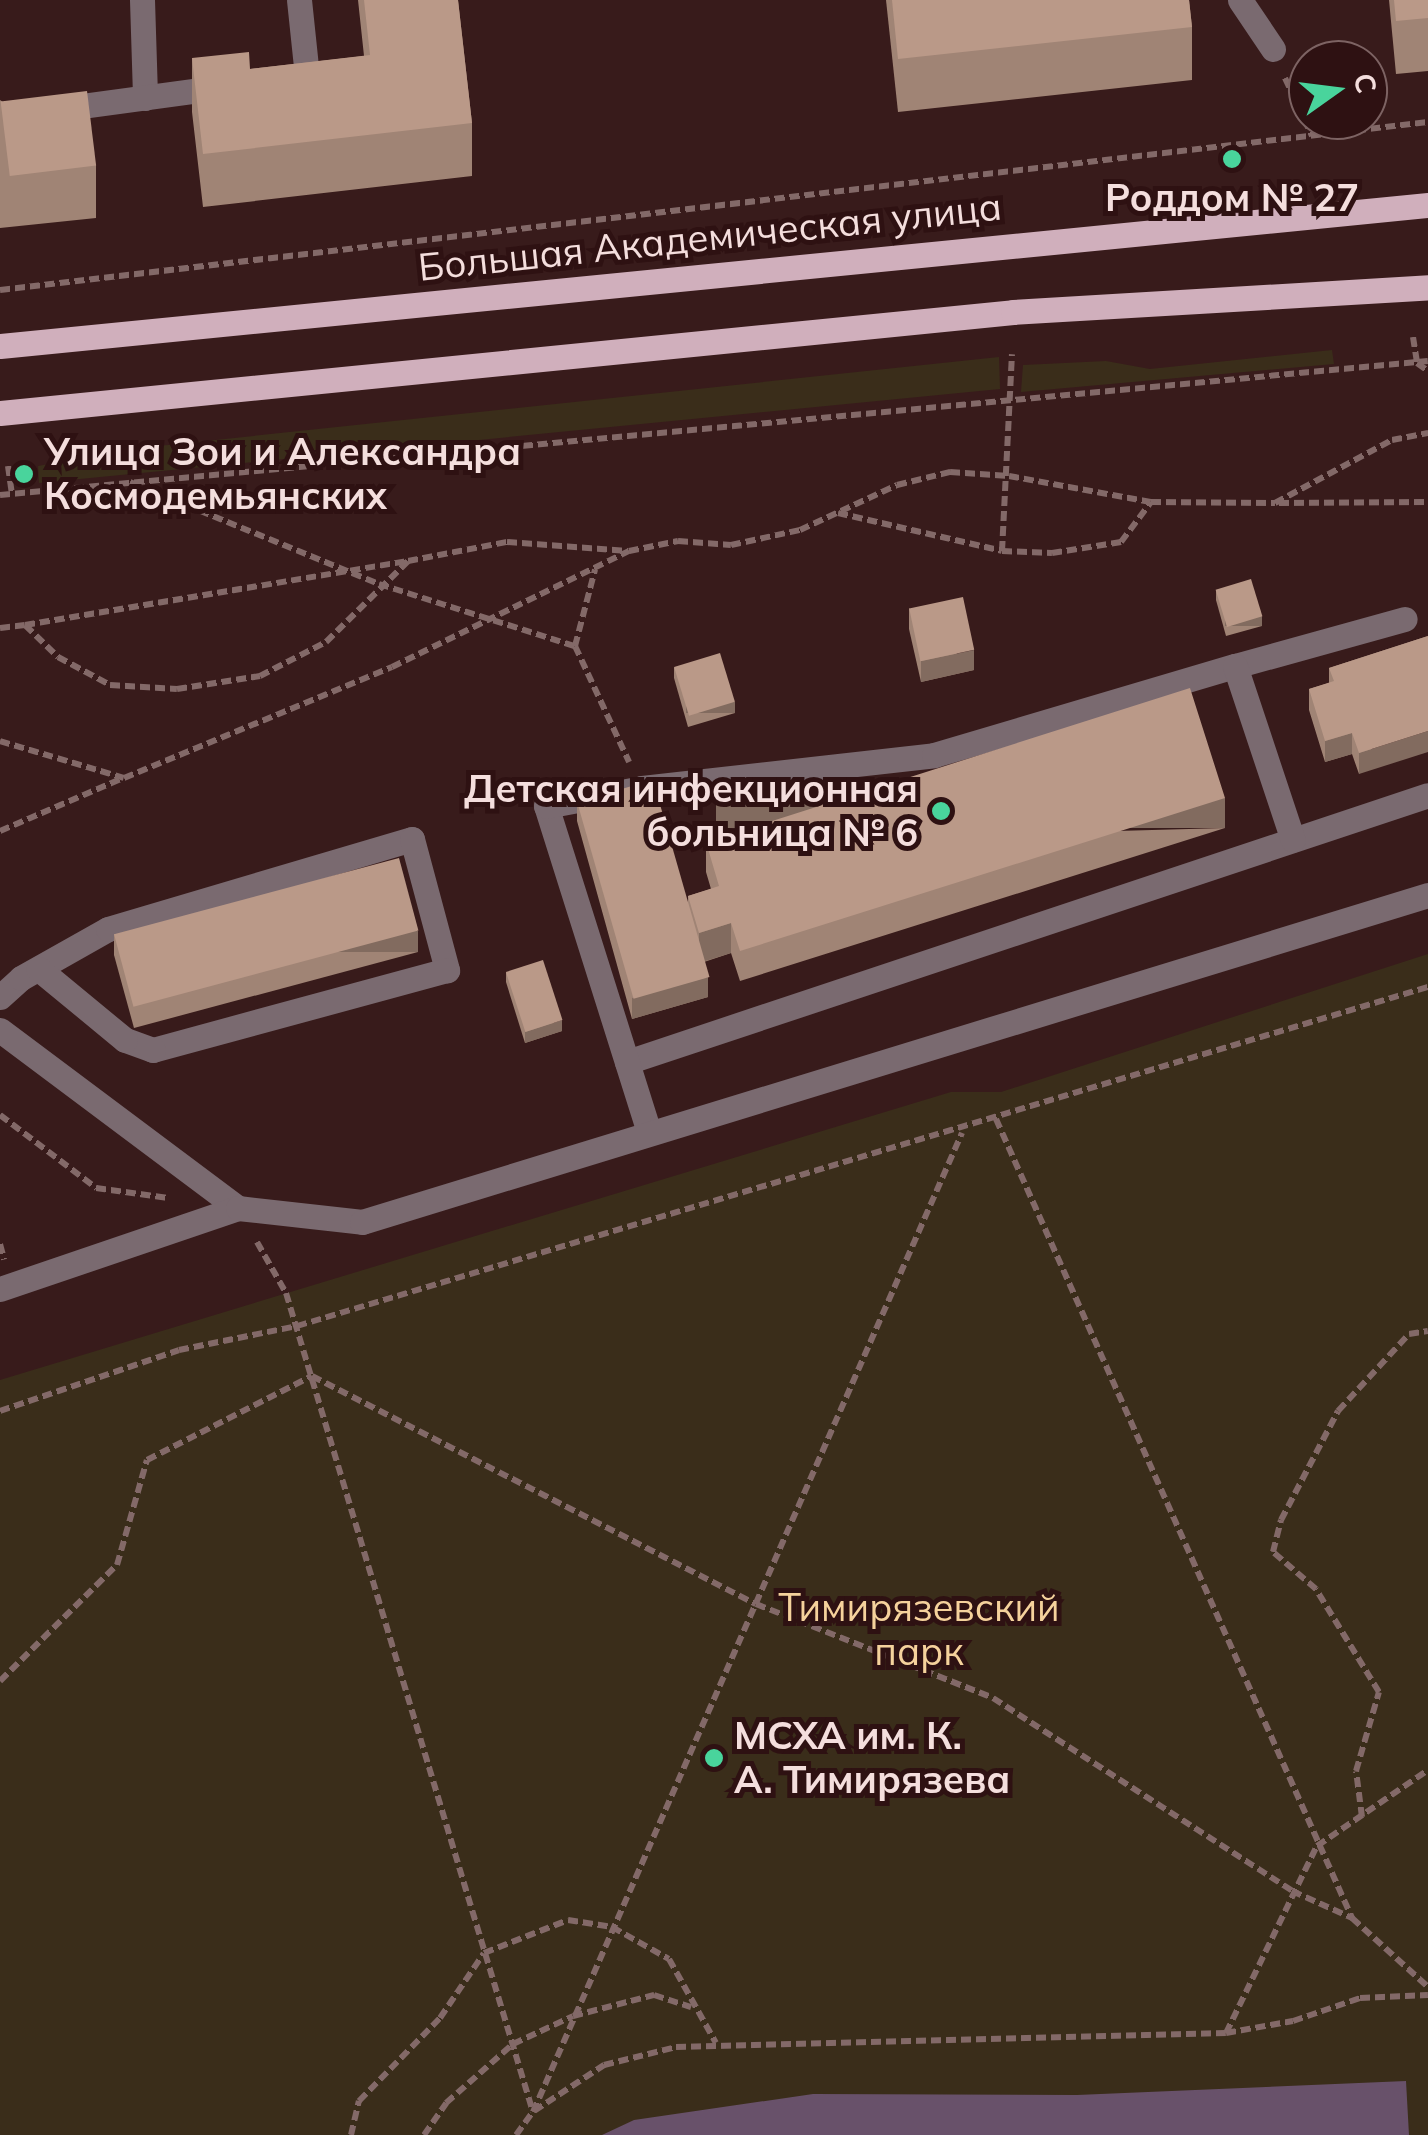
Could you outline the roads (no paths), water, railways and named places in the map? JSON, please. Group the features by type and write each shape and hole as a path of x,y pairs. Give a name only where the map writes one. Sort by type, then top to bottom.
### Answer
{"main road":[{"name":"Большая Академическая улица","path":"0,346 1428,205"},
{"path":"0,413 1013,312 1428,287"}],"street":[{"path":"142,0 145,98"},
{"path":"0,117 307,76 299,0"},
{"path":"1240,0 1272,50"},
{"path":"648,1129 546,806 642,788 934,755 1405,619"},
{"path":"1235,666 1293,840"},
{"path":"627,1062 1428,795"},
{"path":"0,997 39,970 108,929 412,839 447,970 153,1050 125,1040 39,970"},
{"path":"0,1288 238,1208 362,1222 648,1129 1428,895"},
{"path":"0,1030 238,1208"}],"place":[{"name":"Роддом № 27","path":"1232,159"},
{"name":"Улица Зои и Александра Космодемьянских","path":"24,474"},
{"name":"Детская инфекционная больница № 6","path":"941,811"},
{"name":"МСХА им. К. А. Тимирязева","path":"714,1758"}],"park label":[{"name":"Тимирязевский парк","path":"919,1630"}]}
